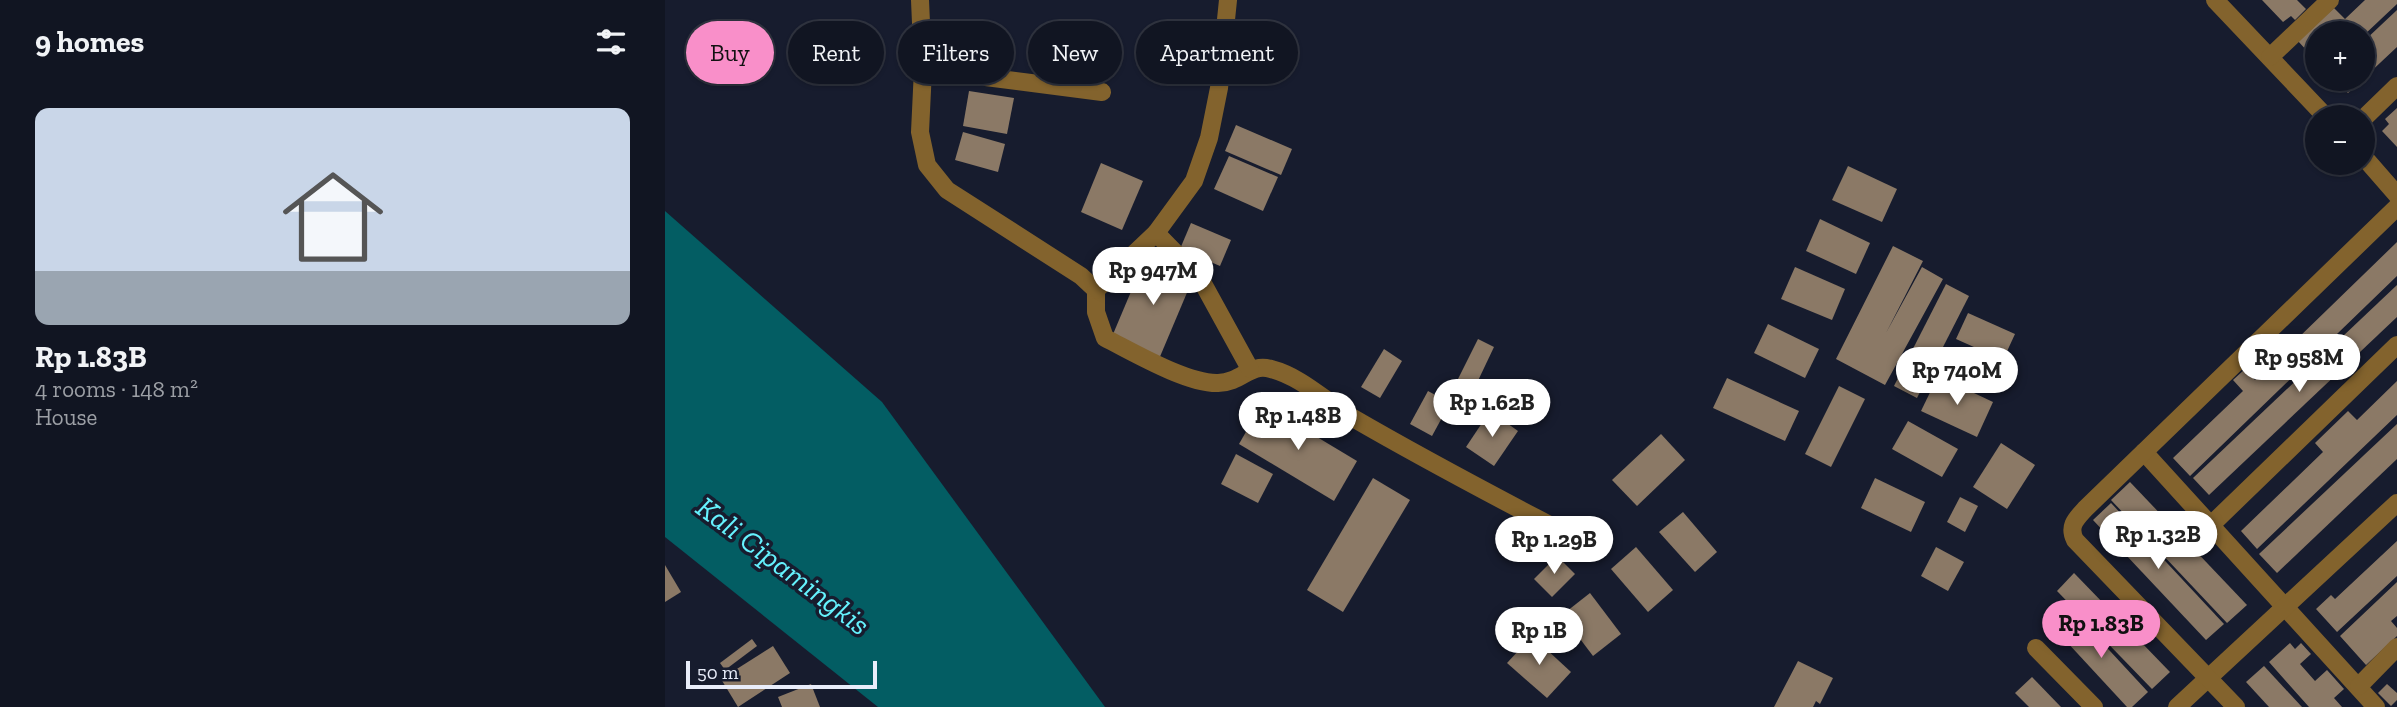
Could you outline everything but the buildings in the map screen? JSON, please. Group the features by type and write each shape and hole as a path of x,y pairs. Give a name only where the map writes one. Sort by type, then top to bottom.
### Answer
{"street":[{"path":"920,0 921,21"},
{"path":"1096,290 1156,233 1194,181 1209,138 1219,88 1228,0"},
{"path":"2215,0 2315,105"},
{"path":"2270,57 2330,0"},
{"path":"1014,81 1102,92"},
{"path":"922,84 920,132 927,165 947,190 1081,276 1096,290 1097,313 1105,338 1197,380 1230,382 1242,378 1250,369 1270,368 1293,378 1341,411 1410,452 1563,532"},
{"path":"2375,107 2397,86"},
{"path":"2375,170 2397,195"},
{"path":"2236,707 2075,540 2071,533 2075,519 2397,207"},
{"path":"1156,233 1200,278 1250,369"},
{"path":"2211,525 2397,345"},
{"path":"2144,452 2377,707"},
{"path":"2177,707 2397,503"},
{"path":"2036,648 2094,707"},
{"path":"2359,686 2397,648"}],"water":[{"name":"Kali Cipamingkis","path":"665,211 882,402 1105,707 878,707 665,537"}]}
